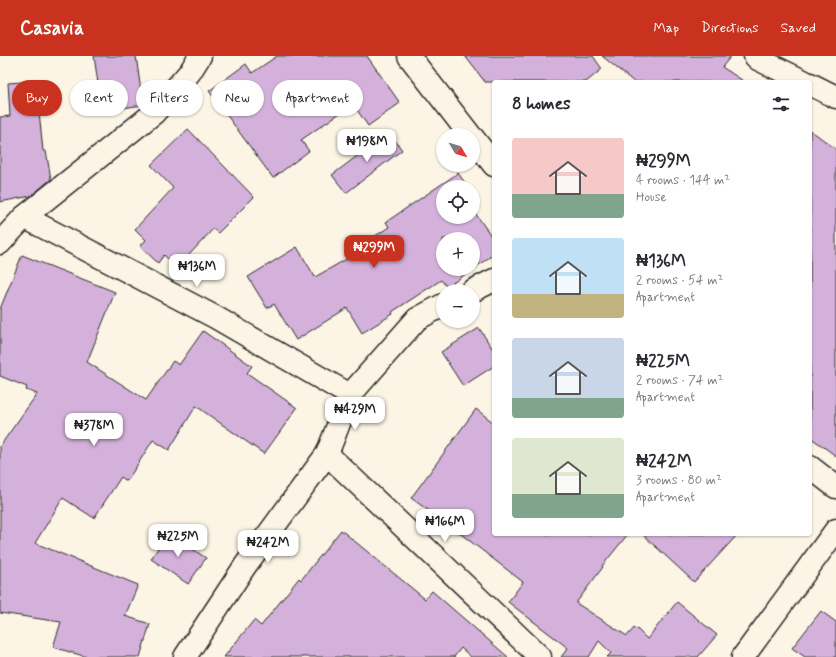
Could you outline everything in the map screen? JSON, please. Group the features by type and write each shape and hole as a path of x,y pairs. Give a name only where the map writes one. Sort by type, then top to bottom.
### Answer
{"street":[{"path":"0,243 24,217 154,113 190,72 200,56"},
{"path":"409,56 465,128"},
{"path":"755,56 758,59 801,80"},
{"path":"812,85 836,97"},
{"path":"480,147 492,162"},
{"path":"24,217 216,317 350,395"},
{"path":"480,287 492,281"},
{"path":"185,657 245,566 327,454 350,395 416,319 436,309"},
{"path":"327,454 540,657"},
{"path":"812,469 836,487"},
{"path":"743,657 836,530"}],"building":[{"path":"94,56 136,56 139,80 136,80 136,106 128,107 128,80 97,80"},
{"path":"277,56 367,56 400,103 368,126 361,116 363,116 363,80 272,80 272,116 336,116 301,140 309,151 273,178 227,116 264,116 264,80 224,80 246,64 252,73"},
{"path":"465,56 593,56 602,69 588,80 492,80 492,82 485,82"},
{"path":"602,56 731,56 722,67 742,80 632,80"},
{"path":"8,83 12,83 12,116 40,116 43,151 46,151 51,179 31,196 0,202 0,117 10,116"},
{"path":"188,129 254,197 218,233 213,229 177,268 164,255 158,263 140,246 146,240 135,229 173,188 151,165"},
{"path":"812,131 836,149 836,456 812,438"},
{"path":"389,132 402,150 346,193 332,175"},
{"path":"458,173 463,180 448,180"},
{"path":"436,188 436,224 480,224 480,220 492,237 492,255 480,264 480,232 436,232 436,276 463,276 451,284 444,284 441,280 392,312 393,314 362,333 347,308 296,340 274,304 267,308 248,277 297,247 315,277 359,252 357,248 389,227 386,222"},
{"path":"22,255 115,292 87,362 146,400 173,361 179,365 203,331 252,366 247,373 297,408 264,454 196,406 169,450 153,440 127,481 121,477 94,518 63,498 35,543 138,585 125,616 150,624 140,657 87,657 53,647 61,622 0,613 0,446 37,394 26,390 27,387 0,376 0,309"},
{"path":"479,328 492,348 492,367 463,386 441,352"},
{"path":"476,409 492,421 492,536 626,536 602,566 603,567 576,603 627,636 635,627 647,639 677,602 717,635 698,657 607,657 611,653 599,641 589,657 561,657 568,648 508,602 523,582 411,498"},
{"path":"341,530 425,599 432,591 508,657 471,657 461,648 454,657 224,657 254,620 261,626 299,578 301,580"},
{"path":"168,533 206,558 188,584 151,559"},
{"path":"644,536 736,536 694,582"},
{"path":"821,611 836,622 836,657 805,657 792,648"}]}
